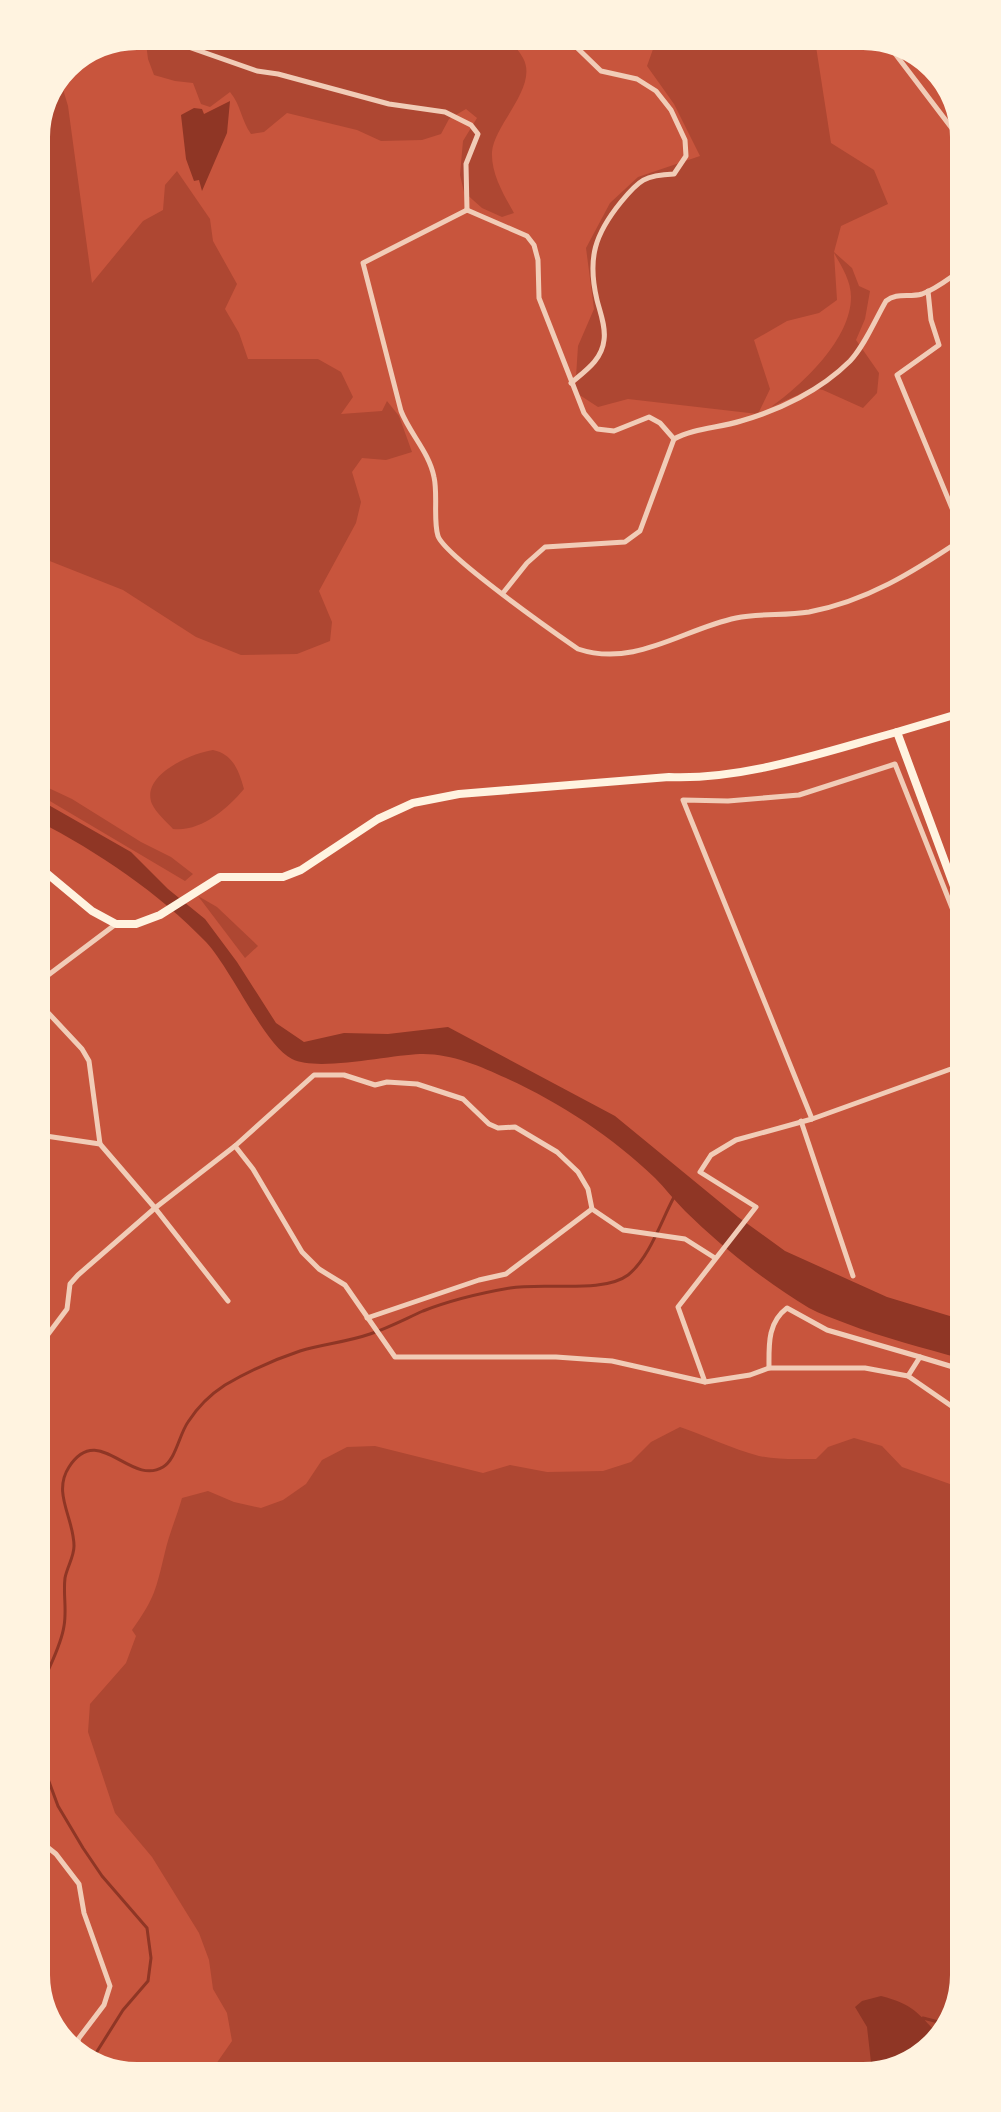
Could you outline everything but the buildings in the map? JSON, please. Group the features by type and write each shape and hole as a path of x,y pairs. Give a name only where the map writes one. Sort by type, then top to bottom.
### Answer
{"main road":[{"path":"47,873 92,911 116,924 136,924 160,915 204,886 229,876 283,877 300,870 378,819 413,803 434,798 669,777 697,778 768,765 954,715"},
{"path":"897,732 954,886"}],"street":[{"path":"186,46 257,71 278,74 389,104 445,112 471,125 478,134 466,164 467,210"},
{"path":"572,383 598,358 604,342 594,290 593,269 596,240 602,225 634,186 649,175 674,174 686,156 685,140 671,110 656,91 637,79 601,71 576,47"},
{"path":"893,51 954,131"},
{"path":"467,210 527,236 534,245 538,260 539,298 584,414 597,429 614,431 650,417 660,423 674,439"},
{"path":"467,210 363,263 401,411 407,427 428,458 434,476 438,536 458,558 578,649 592,654 612,654 668,643 735,619 807,612 845,603 887,587 954,544"},
{"path":"503,593 527,563 544,547 625,542 640,531 674,439 683,434 740,421 770,411 815,388 850,360 885,301 892,296 919,295 954,276"},
{"path":"928,291 931,320 939,345 897,375 954,513"},
{"path":"812,1119 683,800 728,801 799,795 895,764 954,913"},
{"path":"47,976 116,924"},
{"path":"47,1011 82,1049 88,1061 100,1144 155,1209 228,1302"},
{"path":"705,1382 678,1307 756,1207 700,1172 711,1155 736,1140 812,1119 954,1068"},
{"path":"46,1337 67,1309 70,1284 155,1209 235,1146 314,1075 344,1075 375,1085 387,1082 417,1084 463,1099 489,1124 498,1128 515,1127 557,1152 579,1172 588,1189 592,1209 623,1230 686,1239 716,1258"},
{"path":"801,1121 853,1276"},
{"path":"46,1136 100,1144"},
{"path":"235,1146 253,1168 302,1252 319,1269 345,1285 395,1357 556,1357 612,1361 705,1382 750,1376 770,1368 865,1368 908,1376 954,1408"},
{"path":"367,1318 479,1280 506,1274 592,1209"},
{"path":"770,1368 769,1335 779,1314 787,1308 827,1330 954,1367"},
{"path":"908,1376 920,1357"},
{"path":"46,1846 56,1854 79,1884 84,1912 110,1986 104,2005 78,2043"}],"shaded area":[{"path":"146,46 353,46 383,49 392,46 515,47 523,58 526,69 525,81 521,93 500,130 492,152 496,176 514,213 502,217 482,208 464,192 460,175 463,141 477,118 466,109 449,119 441,134 422,140 381,141 357,130 287,113 264,132 251,134 230,92 210,107 201,104 193,83 154,75"},
{"path":"654,47 816,47 831,143 874,170 888,204 841,226 834,252 852,268 859,286 870,291 865,319 856,340 879,373 877,393 863,408 823,390 813,388 771,407 797,386 823,359 843,329 849,313 851,291 846,274 834,253 837,300 819,313 787,321 754,340 770,389 758,414 628,399 598,407 575,392 578,346 594,309 586,248 610,203 638,177 700,156 674,104 647,66"},
{"path":"62,87 68,106 92,283 143,221 163,210 165,185 177,171 210,219 213,241 237,284 225,309 239,333 248,359 318,359 341,372 353,397 341,414 382,411 387,401 399,416 412,452 386,460 362,458 352,472 361,502 356,523 319,591 332,622 330,641 297,654 241,655 196,637 123,590 47,560 47,131 53,103"},
{"path":"230,101 227,133 202,191 199,180 194,181 186,159 181,115 194,108 202,109 204,114"},
{"path":"213,750 226,755 234,764 244,789 213,818 194,827 173,829 152,804 150,793 154,784 170,767"},
{"path":"47,787 72,799 141,842 171,857 193,874 185,881 47,799"},
{"path":"47,804 131,852 168,889 205,919 237,962 276,1023 304,1042 344,1033 388,1034 448,1027 615,1116 738,1217 785,1251 887,1297 954,1317 954,1356 874,1333 809,1308 776,1287 714,1238 659,1182 621,1148 565,1109 496,1073 464,1061 431,1054 318,1064 303,1063 292,1059 271,1039 227,970 206,942 148,890 83,846 47,826"},
{"path":"198,896 217,907 258,946 245,958"},
{"path":"680,1427 749,1453 766,1457 816,1459 828,1447 854,1438 882,1446 902,1467 954,1485 954,1975 950,2004 932,2035 919,2047 898,2059 864,2066 214,2065 232,2041 227,2013 213,1989 209,1960 199,1933 152,1857 115,1813 88,1732 90,1704 126,1663 136,1636 132,1630 146,1610 154,1593 182,1498 208,1491 234,1502 261,1508 283,1500 306,1484 322,1460 347,1447 375,1446 483,1473 510,1465 547,1472 603,1471 631,1462 651,1442"},
{"path":"881,1996 892,1999 909,2007 935,2031 919,2047 898,2059 871,2065 867,2027 855,2007 862,2001"}],"waterway":[{"path":"46,1676 64,1626 65,1578 74,1546 63,1496 64,1477 69,1467 80,1455 92,1450 103,1452 139,1469 151,1471 163,1467 171,1458 188,1422 205,1402 225,1385 272,1362 300,1351 370,1334 455,1300 524,1286 589,1286 617,1281 628,1275 643,1259 674,1197"},
{"path":"46,1774 58,1806 83,1848 102,1876 147,1928 151,1958 148,1981 123,2010 95,2055"},
{"path":"923,2018 940,2023"}]}
